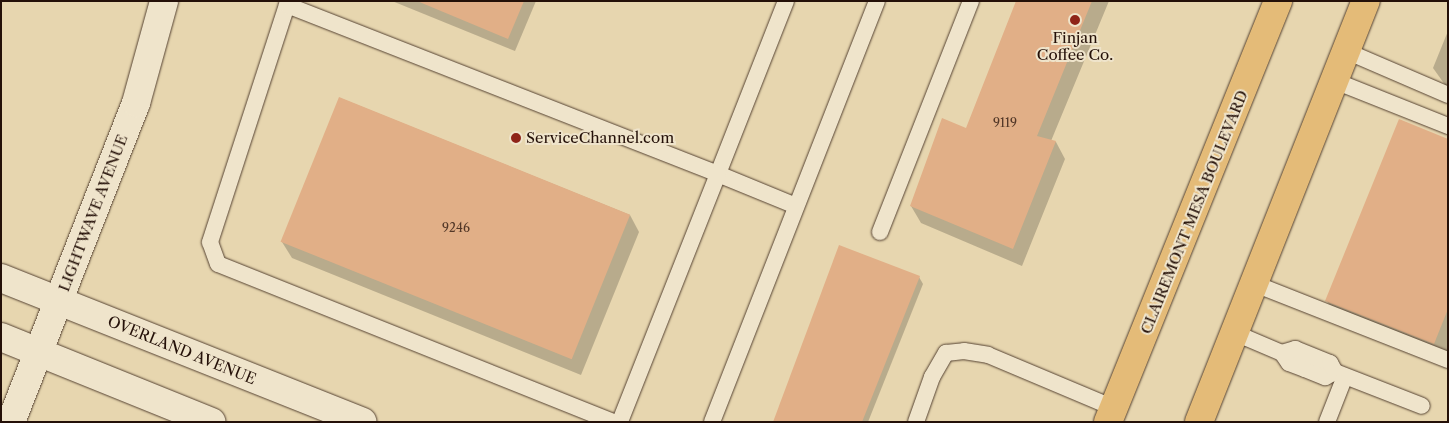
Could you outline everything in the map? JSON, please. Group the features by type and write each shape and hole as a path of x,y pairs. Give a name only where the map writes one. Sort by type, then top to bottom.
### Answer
{"main road":[{"name":"CLAIREMONT MESA BOULEVARD","path":"1111,415 1278,1"},
{"path":"1199,422 1366,1"}],"street":[{"name":"LIGHTWAVE AVENUE","path":"11,422 136,103 164,1"},
{"name":"OVERLAND AVENUE","path":"1,278 362,422"},
{"path":"1,337 211,422"}],"lane":[{"path":"620,422 786,1"},
{"path":"712,422 877,1"},
{"path":"880,232 971,1"},
{"path":"613,422 218,264 210,242 282,2 796,206"},
{"path":"1346,51 1448,95"},
{"path":"1335,81 1448,126"},
{"path":"1255,284 1448,360"},
{"path":"1235,333 1282,353 1295,349 1330,363 1340,374 1422,406"},
{"path":"916,422 932,377 946,353 964,351 988,355 1111,415"},
{"path":"1327,422 1340,374"}],"building":[{"path":"417,1 524,1 508,39"},
{"path":"1016,1 1092,1 1037,136 1056,141 1013,249 910,206 942,118 966,128"},
{"path":"339,97 630,215 572,359 281,242"},
{"path":"1399,119 1448,139 1448,309 1434,344 1325,301"},
{"path":"839,245 920,276 862,422 773,422"}],"place":[{"name":"Finjan Coffee Co.","path":"1075,20"},
{"name":"ServiceChannel.com","path":"516,138"}]}
